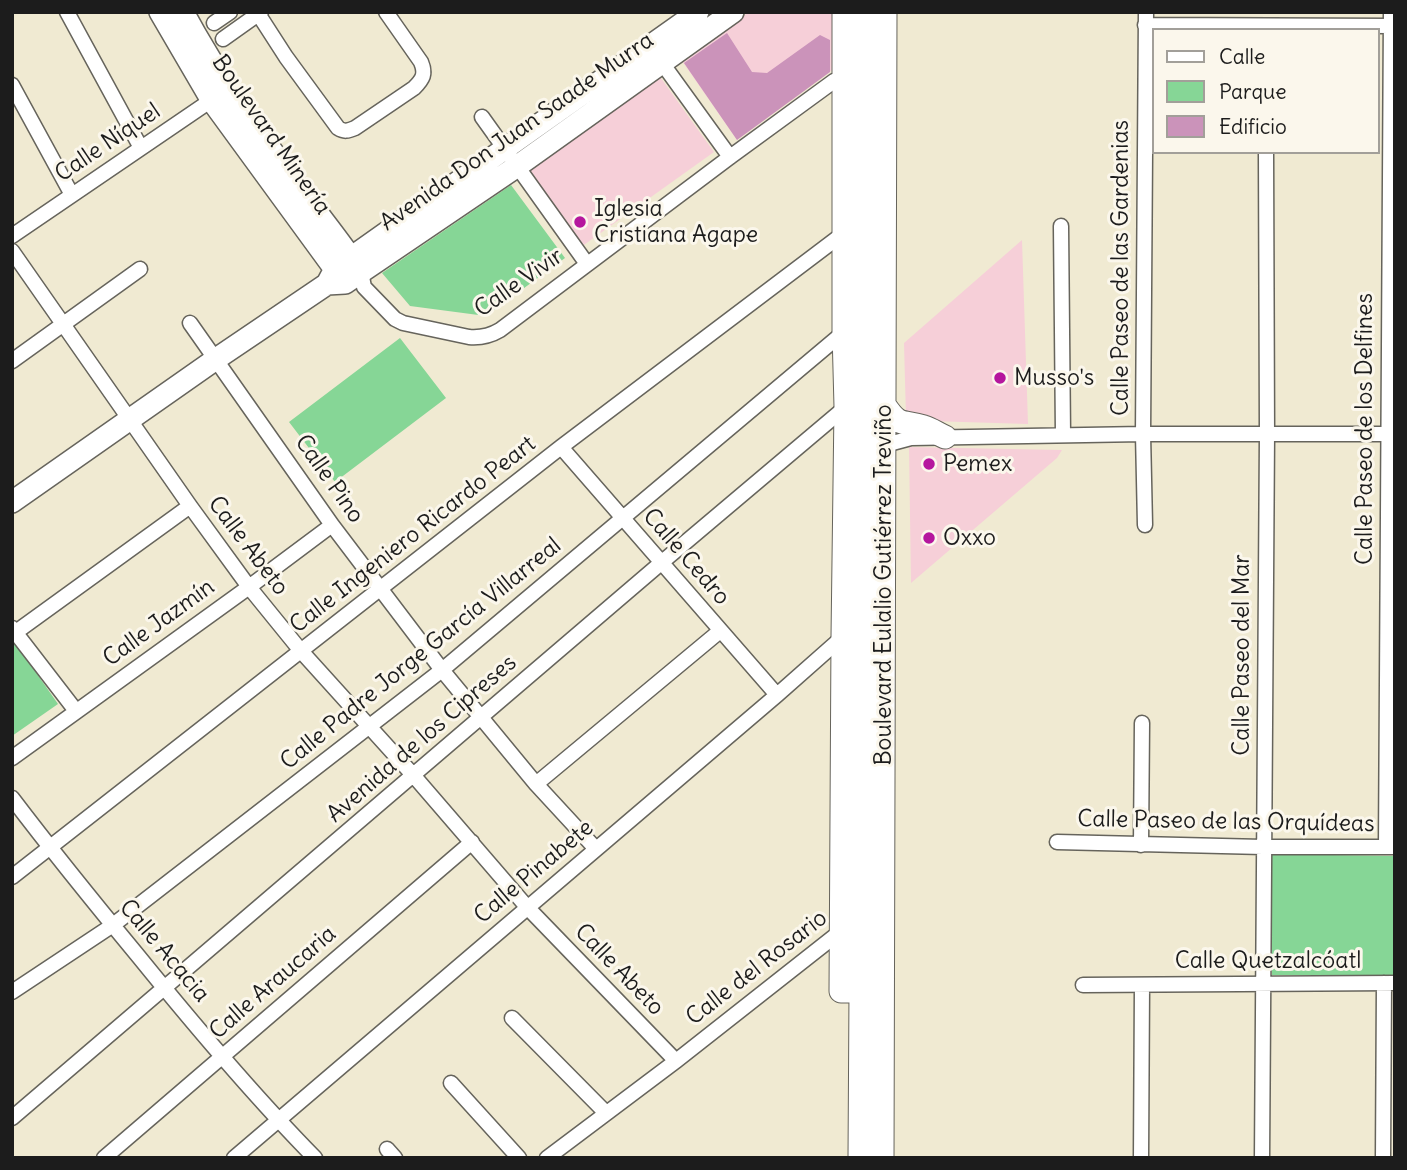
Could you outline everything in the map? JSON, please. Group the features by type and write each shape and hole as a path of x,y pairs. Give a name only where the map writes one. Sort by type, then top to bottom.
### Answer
{"main road":[{"name":"Boulevard Eulalio Gutiérrez Treviño","path":"844,12 853,76 865,403 862,916 859,991 860,1158"},
{"name":"Boulevard Eulalio Gutiérrez Treviño","path":"864,12 853,76 844,233 844,332 865,403 885,445 882,1158"},
{"name":"Boulevard Eulalio Gutiérrez Treviño","path":"859,991 841,991 843,637 865,403 886,12"},
{"path":"865,403 904,424 924,427 945,437"},
{"path":"864,491 873,458 885,445"}],"street":[{"path":"67,12 141,148"},
{"name":"Boulevard Minería","path":"160,12 212,101 347,276"},
{"name":"Boulevard Minería","path":"183,12 229,88 306,198 347,276"},
{"path":"214,23 230,12"},
{"path":"223,39 259,13 286,57 338,128 349,131 414,88 424,76 421,62 386,12"},
{"name":"Avenida Don Juan Saade Murra","path":"657,54 698,12"},
{"name":"Avenida Don Juan Saade Murra","path":"12,502 216,359 347,276 657,54 733,12"},
{"path":"1145,19 1266,23 1392,22"},
{"name":"Calle Paseo de las Gardenias","path":"1145,19 1145,525"},
{"name":"Calle Paseo de los Delfines","path":"1390,847 1392,22"},
{"path":"657,54 730,157"},
{"name":"Calle Vivir","path":"347,276 403,324 469,337 490,335 834,81 853,76"},
{"path":"12,85 72,195"},
{"name":"Calle Níquel","path":"12,236 229,88"},
{"path":"482,117 587,264"},
{"name":"Calle Paseo del Mar","path":"1262,1158 1266,154"},
{"path":"1061,226 1063,435"},
{"name":"Calle Ingeniero Ricardo Peart","path":"12,877 561,447 844,233"},
{"name":"Calle Abeto","path":"12,251 190,506 249,587 301,651 527,907 676,1060"},
{"path":"12,361 140,269"},
{"name":"Calle Pino","path":"190,323 332,525 442,670 536,784 596,849"},
{"name":"Calle Padre Jorge García Villarreal","path":"12,992 113,925 442,670 844,332"},
{"name":"Avenida de los Cipreses","path":"12,1118 661,563 865,403"},
{"path":"885,445 911,438 945,437 1391,434"},
{"name":"Calle Cedro","path":"561,447 777,695"},
{"path":"76,711 14,630 190,506"},
{"name":"Calle Jazmín","path":"12,758 332,525"},
{"name":"Calle Pinabete","path":"234,1158 863,619"},
{"path":"536,784 720,631"},
{"path":"1141,845 1142,723"},
{"name":"Calle Acacia","path":"12,798 165,989 278,1120 315,1158"},
{"name":"Calle Araucaria","path":"104,1158 472,842"},
{"name":"Calle Paseo de las Orquídeas","path":"1057,842 1390,847"},
{"name":"Calle del Rosario","path":"547,1158 862,916"},
{"path":"1383,1158 1389,983"},
{"name":"Calle Quetzalcóatl","path":"1083,985 1389,983"},
{"path":"1141,1158 1142,985"},
{"path":"512,1018 606,1113"},
{"path":"452,1083 519,1158"}],"shaded area":[{"path":"749,12 836,12 835,68 737,140 682,61"},
{"path":"658,74 714,152 581,247 524,168"},
{"path":"1022,240 1028,424 906,418 904,343"},
{"path":"909,447 1062,450 1057,458 911,583"}],"green space":[{"path":"511,185 565,258 486,316 410,306 382,273"},
{"path":"400,338 446,398 335,482 289,422"},
{"path":"12,638 58,704 12,736"},
{"path":"1271,854 1395,856 1395,975 1272,975"}],"building":[{"path":"727,33 752,72 767,73 820,35 830,40 830,72 737,140 684,63"}],"place":[{"name":"Iglesia Cristiana Agape","path":"580,222"},
{"name":"Musso's","path":"1000,378"},
{"name":"Pemex","path":"929,464"},
{"name":"Oxxo","path":"929,538"}]}
